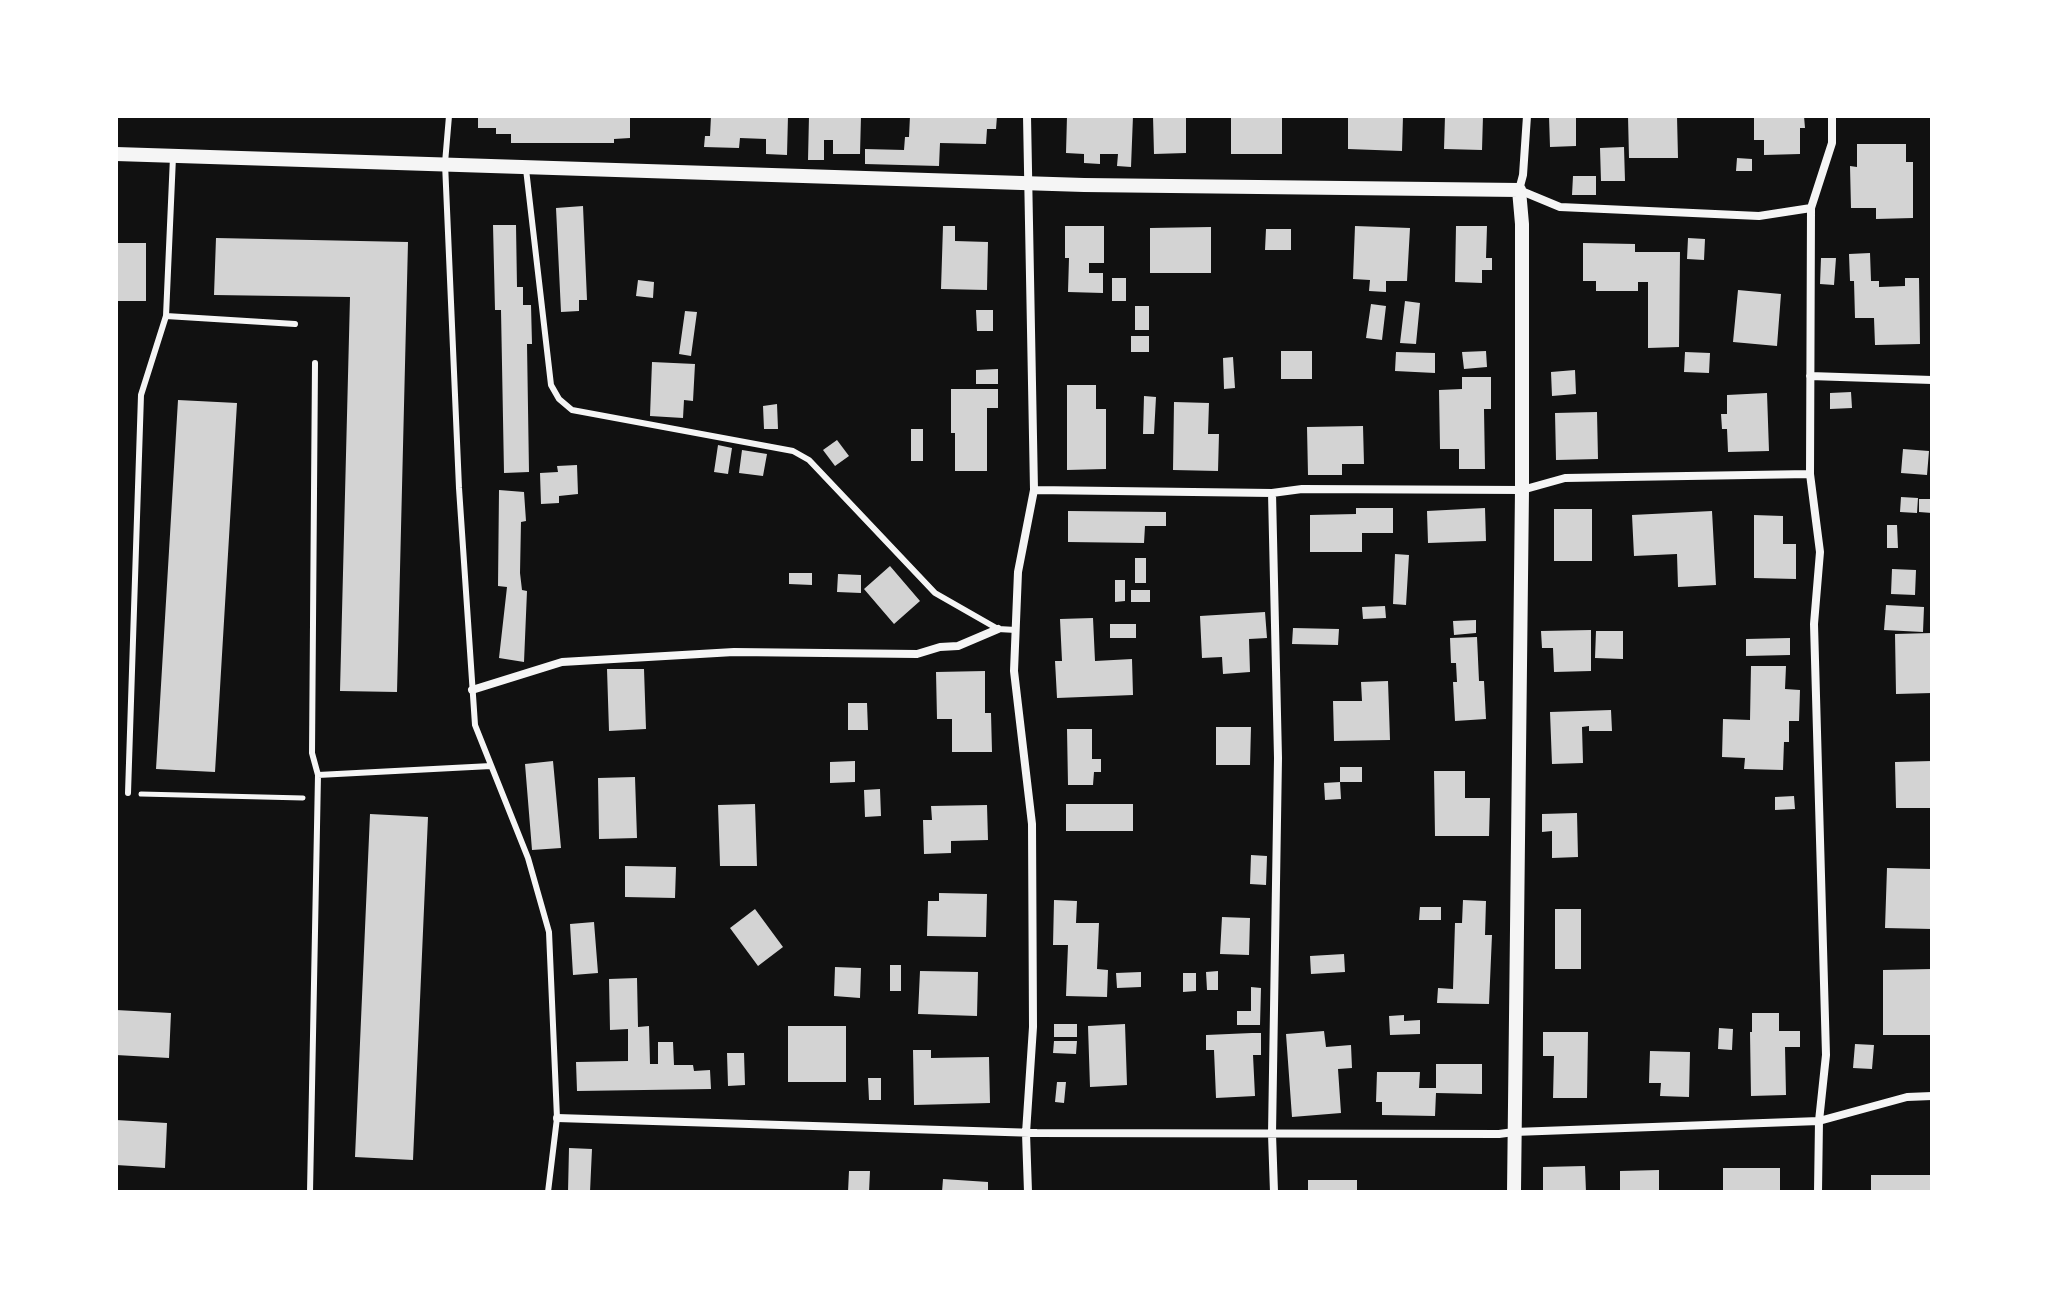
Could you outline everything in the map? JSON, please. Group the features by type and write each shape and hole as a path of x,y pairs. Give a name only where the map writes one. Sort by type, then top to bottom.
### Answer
{"street":[{"path":"1027,116 1034,490 1018,572 1014,671 1032,824 1033,1027 1026,1133 1028,1192"},
{"path":"1514,1192 1522,490 1522,224 1519,190 1527,116"},
{"path":"1818,1192 1819,1121 1826,1055 1814,624 1820,552 1810,474 1811,208 1832,143 1832,116"},
{"path":"116,154 1027,183 1519,190 1560,207 1759,216 1811,208"},
{"path":"1810,376 1932,380"},
{"path":"1034,490 1272,493 1302,489 1522,490 1565,478 1810,474"},
{"path":"1272,493 1278,758 1272,1134 1274,1192"},
{"path":"472,690 562,662 734,652 917,654 940,647 958,646 998,629"},
{"path":"557,1118 1026,1133 1499,1134 1819,1121 1907,1097 1932,1096"}],"lane":[{"path":"449,116 445,163 459,488 475,725 528,858 549,932 557,1118 548,1192"},
{"path":"128,793 141,395 166,316 173,156"},
{"path":"526,166 551,385 559,399 572,410 793,451 809,460 935,593 998,629 1016,630"},
{"path":"166,316 295,324"},
{"path":"310,1192 318,798 318,775 312,753 315,363"},
{"path":"318,775 491,766"}],"path":[{"path":"128,793 318,798"}],"building":[{"path":"478,116 630,117 630,138 614,139 614,143 511,143 511,134 496,134 496,128 478,128"},
{"path":"711,116 788,116 787,155 766,154 766,139 740,138 739,148 704,147 705,136 710,136"},
{"path":"809,116 861,116 860,154 833,154 833,140 824,140 824,160 808,160"},
{"path":"910,116 997,116 996,129 987,129 986,144 940,143 939,166 865,164 865,149 904,150 905,137 909,137"},
{"path":"1067,116 1133,116 1131,167 1117,166 1118,154 1100,154 1100,164 1084,163 1084,154 1066,153"},
{"path":"1153,116 1186,116 1186,153 1154,154"},
{"path":"1231,116 1282,116 1282,154 1231,154"},
{"path":"1348,116 1403,116 1402,151 1348,149"},
{"path":"1445,116 1483,116 1482,150 1444,149"},
{"path":"1549,116 1576,116 1576,146 1550,147"},
{"path":"1628,116 1677,116 1678,158 1629,158"},
{"path":"1754,116 1804,116 1805,128 1800,128 1800,154 1764,155 1764,140 1754,140"},
{"path":"1857,144 1906,144 1906,162 1913,162 1913,218 1876,219 1876,208 1851,208 1850,166 1857,167"},
{"path":"1624,147 1625,181 1601,181 1600,148"},
{"path":"1737,158 1752,159 1752,171 1736,171"},
{"path":"1573,176 1596,176 1596,195 1572,195"},
{"path":"583,206 587,300 579,300 579,311 561,312 556,208"},
{"path":"493,225 516,225 517,287 523,287 523,305 531,305 532,344 527,344 529,472 504,473 501,310 495,310"},
{"path":"943,226 955,226 955,241 988,242 987,290 941,289"},
{"path":"1065,226 1104,226 1104,263 1089,263 1089,273 1103,273 1103,293 1068,292 1069,258 1065,258"},
{"path":"1355,226 1410,228 1407,281 1386,281 1386,292 1369,291 1370,280 1353,279"},
{"path":"1456,226 1487,226 1486,258 1492,258 1492,270 1482,270 1482,283 1455,282"},
{"path":"1211,227 1211,273 1150,273 1150,228"},
{"path":"1266,229 1291,229 1291,250 1265,250"},
{"path":"216,238 408,242 397,692 340,691 350,297 214,295"},
{"path":"1688,238 1705,239 1704,260 1687,259"},
{"path":"116,243 146,243 146,301 116,301"},
{"path":"1583,243 1635,244 1635,252 1680,252 1679,347 1648,348 1648,282 1638,282 1638,291 1596,291 1596,281 1583,281"},
{"path":"1870,253 1871,281 1879,281 1879,287 1905,286 1905,278 1919,278 1920,344 1875,345 1874,318 1855,318 1854,281 1850,281 1849,254"},
{"path":"1821,258 1836,258 1834,285 1820,284"},
{"path":"1112,278 1126,278 1126,301 1112,301"},
{"path":"638,280 654,282 653,298 636,296"},
{"path":"1738,290 1781,294 1777,346 1733,342"},
{"path":"1405,301 1420,303 1416,344 1400,343"},
{"path":"1371,304 1386,306 1382,340 1366,338"},
{"path":"1135,306 1149,306 1149,330 1135,330"},
{"path":"976,310 993,310 993,331 977,331"},
{"path":"685,311 697,312 691,356 679,354"},
{"path":"1131,336 1149,336 1149,352 1131,352"},
{"path":"1281,351 1312,351 1312,379 1281,379"},
{"path":"1486,351 1487,367 1464,369 1462,352"},
{"path":"1396,352 1435,353 1435,373 1395,371"},
{"path":"1685,352 1710,353 1709,373 1684,372"},
{"path":"1233,357 1235,388 1224,389 1223,358"},
{"path":"652,362 695,364 693,401 684,400 683,418 650,416"},
{"path":"998,369 998,384 976,384 976,370"},
{"path":"1575,370 1576,394 1552,396 1551,372"},
{"path":"1462,377 1491,377 1491,409 1484,409 1485,469 1459,469 1459,449 1440,449 1439,390 1462,389"},
{"path":"1067,385 1096,385 1096,409 1106,409 1106,469 1067,470"},
{"path":"951,389 998,389 998,408 987,408 987,471 955,471"},
{"path":"1851,392 1852,408 1830,409 1830,393"},
{"path":"1767,393 1769,451 1728,452 1727,429 1722,429 1721,414 1727,414 1727,395"},
{"path":"1144,396 1156,397 1154,434 1143,434"},
{"path":"178,400 237,403 215,772 156,769"},
{"path":"1174,402 1209,403 1208,434 1219,434 1218,471 1173,470"},
{"path":"777,404 778,429 764,429 763,406"},
{"path":"1597,412 1598,459 1556,460 1555,413"},
{"path":"1363,426 1364,464 1342,464 1342,475 1308,475 1307,427"},
{"path":"911,429 923,429 923,461 911,461"},
{"path":"837,440 849,456 835,466 823,450"},
{"path":"718,445 732,448 728,474 714,472"},
{"path":"1903,449 1929,451 1927,475 1901,473"},
{"path":"742,450 767,454 763,476 739,473"},
{"path":"577,465 578,494 559,496 559,503 541,504 540,473 558,472 557,466"},
{"path":"499,490 524,492 526,521 521,522 520,573 522,590 527,591 524,662 499,658 507,587 498,586"},
{"path":"1901,497 1918,498 1917,513 1900,512"},
{"path":"1919,499 1932,499 1932,513 1919,512"},
{"path":"1356,508 1393,508 1393,533 1362,533 1362,552 1310,552 1310,515 1356,514"},
{"path":"1485,508 1486,541 1428,543 1427,511"},
{"path":"1554,509 1592,509 1592,561 1554,561"},
{"path":"1068,511 1166,512 1166,526 1145,526 1144,543 1068,542"},
{"path":"1712,511 1716,585 1678,587 1677,554 1634,556 1632,515"},
{"path":"1754,515 1783,516 1783,544 1796,544 1796,579 1754,578"},
{"path":"1887,525 1897,525 1898,548 1887,548"},
{"path":"1395,554 1409,555 1406,605 1393,604"},
{"path":"1135,558 1146,558 1146,583 1135,583"},
{"path":"890,566 920,601 894,624 864,589"},
{"path":"1892,569 1916,570 1915,595 1891,594"},
{"path":"789,573 812,573 812,585 789,584"},
{"path":"838,574 861,575 861,593 837,592"},
{"path":"1115,580 1125,580 1125,601 1115,602"},
{"path":"1131,590 1150,590 1150,602 1131,602"},
{"path":"1886,605 1924,607 1923,632 1884,630"},
{"path":"1385,606 1386,618 1363,619 1362,607"},
{"path":"1265,612 1267,638 1249,639 1250,672 1223,674 1222,657 1202,658 1200,616"},
{"path":"1093,618 1095,661 1132,659 1133,695 1057,698 1055,661 1062,661 1060,619"},
{"path":"1476,620 1476,633 1454,635 1453,621"},
{"path":"1110,624 1136,624 1136,638 1110,638"},
{"path":"1293,628 1339,629 1338,645 1292,644"},
{"path":"1591,630 1591,671 1554,672 1553,648 1542,648 1541,631"},
{"path":"1596,631 1623,631 1623,659 1595,658"},
{"path":"1932,633 1932,693 1896,694 1895,634"},
{"path":"1477,637 1479,681 1484,681 1486,719 1455,721 1453,682 1457,682 1456,663 1451,663 1450,638"},
{"path":"1790,638 1790,655 1746,656 1746,639"},
{"path":"1751,666 1786,666 1785,689 1800,690 1799,721 1789,721 1789,742 1784,742 1783,770 1744,769 1745,758 1722,757 1723,719 1750,720"},
{"path":"607,669 644,669 646,729 609,731"},
{"path":"985,671 985,713 991,713 992,752 952,752 952,719 937,719 936,672"},
{"path":"1388,681 1390,740 1334,741 1333,701 1362,701 1361,682"},
{"path":"848,703 867,703 868,730 848,730"},
{"path":"1611,710 1612,731 1589,731 1589,726 1582,727 1583,763 1552,764 1550,712"},
{"path":"1216,727 1251,727 1250,765 1216,765"},
{"path":"1067,729 1092,729 1092,759 1101,759 1101,772 1094,772 1093,785 1068,785"},
{"path":"553,761 561,848 532,850 525,764"},
{"path":"855,761 855,782 830,783 830,762"},
{"path":"1932,761 1932,808 1896,808 1895,762"},
{"path":"1340,767 1362,767 1362,782 1340,782"},
{"path":"1434,771 1465,771 1465,798 1490,798 1489,836 1435,836"},
{"path":"635,777 637,838 599,839 598,778"},
{"path":"1340,782 1341,799 1325,800 1324,783"},
{"path":"880,789 881,816 865,817 864,790"},
{"path":"1794,796 1795,809 1775,810 1775,797"},
{"path":"755,804 757,866 720,866 718,805"},
{"path":"1066,804 1133,804 1133,831 1066,831"},
{"path":"987,805 988,840 951,841 951,853 924,854 923,820 932,820 931,806"},
{"path":"1577,813 1578,857 1552,858 1552,831 1542,832 1542,814"},
{"path":"370,814 428,817 413,1160 355,1157"},
{"path":"1251,855 1267,856 1266,885 1250,884"},
{"path":"625,866 676,867 675,898 625,897"},
{"path":"1887,868 1932,869 1932,929 1885,928"},
{"path":"939,893 987,894 986,937 927,936 928,901 939,901"},
{"path":"1054,900 1077,901 1076,923 1099,923 1097,969 1108,970 1107,997 1066,996 1068,945 1053,945"},
{"path":"1463,900 1486,901 1485,935 1492,935 1489,1004 1437,1003 1438,988 1453,989 1455,923 1462,923"},
{"path":"1420,907 1441,907 1441,920 1419,920"},
{"path":"755,909 783,947 758,966 730,928"},
{"path":"1555,909 1581,909 1581,969 1555,969"},
{"path":"1222,917 1250,918 1249,955 1220,954"},
{"path":"594,922 598,973 573,975 570,924"},
{"path":"1344,954 1345,972 1311,974 1310,956"},
{"path":"890,965 901,965 901,991 890,991"},
{"path":"835,967 861,968 860,998 834,996"},
{"path":"1932,969 1932,1035 1883,1035 1883,970"},
{"path":"920,971 978,972 977,1016 918,1014"},
{"path":"1218,971 1218,990 1207,990 1206,972"},
{"path":"1141,972 1141,987 1117,988 1116,973"},
{"path":"1183,973 1196,973 1196,991 1183,992"},
{"path":"637,978 638,1027 649,1026 650,1064 658,1064 658,1042 673,1042 674,1065 693,1065 694,1071 710,1070 711,1089 577,1091 576,1062 628,1061 628,1029 610,1030 609,979"},
{"path":"1251,987 1261,988 1260,1025 1237,1025 1237,1011 1251,1011"},
{"path":"116,1010 171,1013 169,1058 116,1055"},
{"path":"1752,1013 1779,1013 1779,1031 1800,1031 1800,1047 1785,1047 1786,1095 1751,1096"},
{"path":"1404,1015 1404,1021 1420,1020 1420,1034 1390,1035 1389,1016"},
{"path":"1054,1024 1077,1024 1077,1037 1054,1037"},
{"path":"1125,1024 1127,1085 1090,1087 1088,1026"},
{"path":"788,1026 846,1026 846,1082 788,1082"},
{"path":"1719,1028 1733,1029 1732,1050 1718,1049"},
{"path":"1324,1031 1326,1047 1351,1045 1352,1068 1338,1069 1341,1113 1292,1117 1286,1034"},
{"path":"1543,1032 1588,1032 1587,1098 1553,1098 1554,1056 1543,1056"},
{"path":"1261,1033 1261,1055 1253,1055 1255,1096 1216,1098 1214,1050 1206,1050 1206,1035"},
{"path":"1054,1041 1077,1041 1076,1054 1053,1053"},
{"path":"1855,1044 1874,1045 1872,1069 1853,1068"},
{"path":"913,1050 931,1050 931,1058 989,1057 990,1103 914,1105"},
{"path":"1650,1051 1690,1052 1689,1097 1660,1096 1661,1083 1649,1083"},
{"path":"727,1053 744,1053 745,1085 728,1086"},
{"path":"1436,1064 1482,1064 1482,1094 1436,1093 1435,1116 1382,1115 1382,1102 1376,1102 1377,1072 1420,1072 1419,1088 1436,1088"},
{"path":"868,1078 881,1078 881,1100 869,1100"},
{"path":"1057,1082 1066,1082 1064,1103 1055,1102"},
{"path":"116,1120 167,1123 165,1168 116,1165"},
{"path":"569,1148 592,1149 590,1192 568,1192"},
{"path":"1585,1166 1586,1192 1543,1192 1543,1167"},
{"path":"1723,1168 1780,1168 1780,1192 1723,1192"},
{"path":"1659,1170 1659,1192 1620,1192 1620,1171"},
{"path":"849,1171 870,1171 869,1192 848,1192"},
{"path":"1871,1175 1932,1175 1932,1192 1871,1192"},
{"path":"943,1179 988,1182 988,1192 942,1192"},
{"path":"1308,1180 1357,1180 1357,1192 1308,1192"}]}
